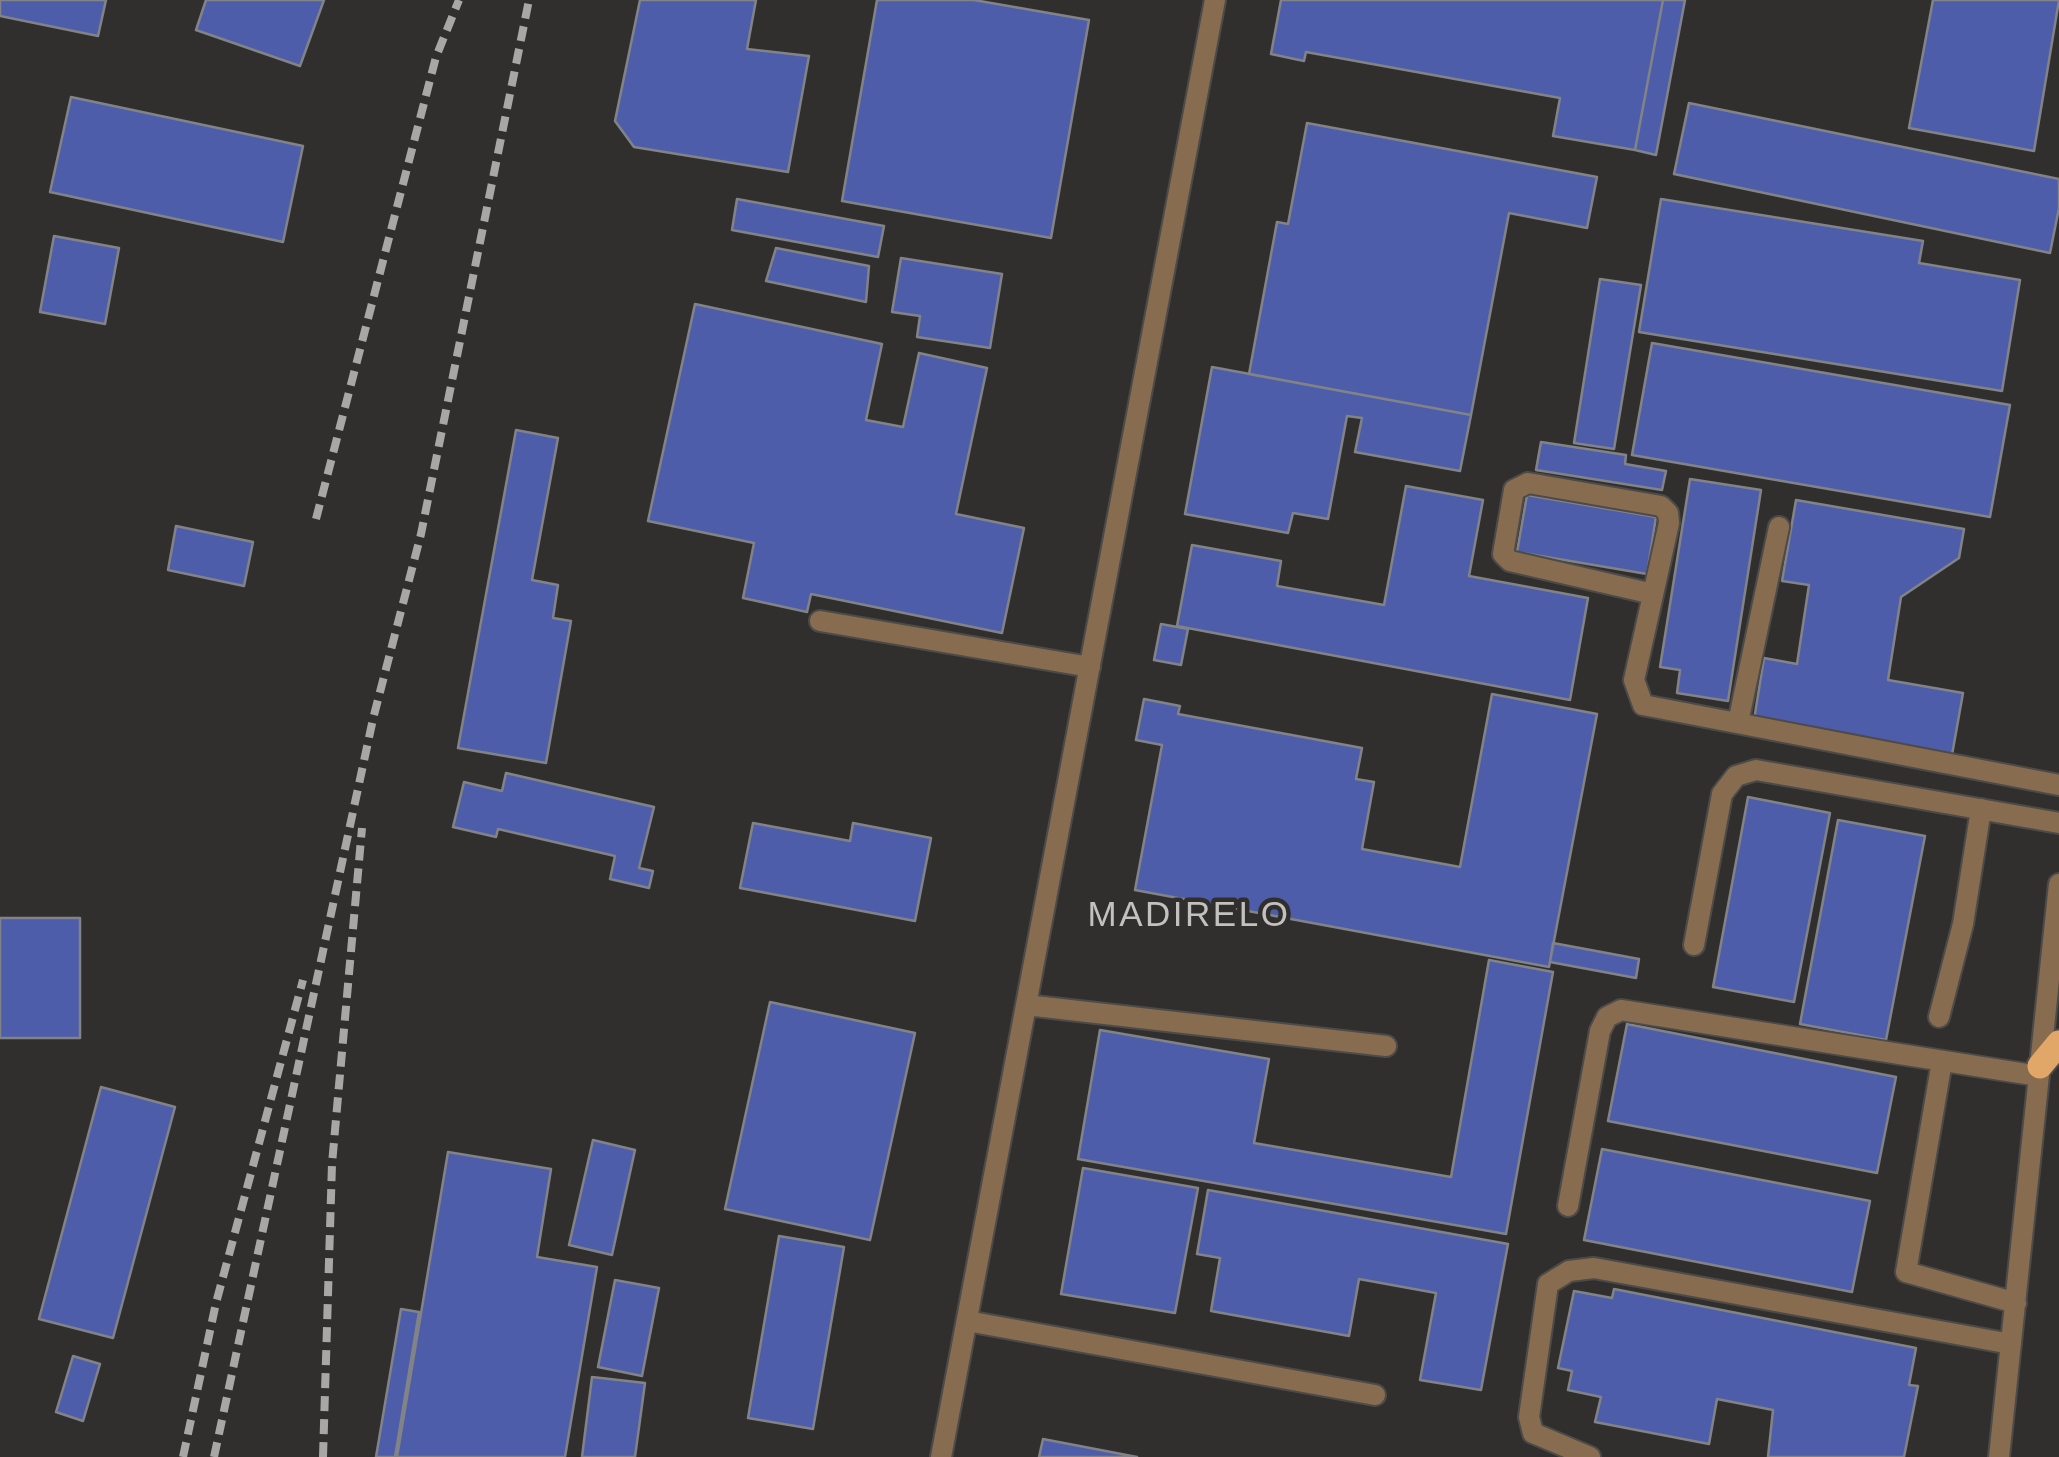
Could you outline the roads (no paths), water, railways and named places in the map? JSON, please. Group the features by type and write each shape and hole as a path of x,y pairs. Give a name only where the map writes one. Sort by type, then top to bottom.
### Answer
{"main road":[{"path":"2040,1071 2059,1043"}],"lane":[{"path":"941,1457 1216,0"},
{"path":"1653,594 1510,562 1503,554 1514,490 1528,483 1661,506 1669,523 1634,680 1643,705 2059,785"},
{"path":"1738,723 1779,527"},
{"path":"820,620 1090,667"},
{"path":"1694,946 1722,794 1736,776 1756,770 2059,823"},
{"path":"1939,1017 1963,924 1981,809"},
{"path":"1999,1457 2040,1071 2055,972 2059,884"},
{"path":"1026,1004 1386,1046"},
{"path":"1568,1206 1600,1031 1607,1017 1621,1010 1942,1061 2040,1071"},
{"path":"1942,1061 1906,1272 2016,1303"},
{"path":"1590,1457 1532,1433 1529,1417 1548,1284 1569,1271 1594,1268 2011,1344"},
{"path":"967,1321 1375,1395"}],"railway":[{"path":"316,519 436,57 459,0"},
{"path":"214,1457 373,719 421,534 529,0"},
{"path":"323,1457 332,1164 362,828"},
{"path":"183,1457 216,1303 303,980"}],"district":[{"name":"MADIRELO","path":"1189,916"}]}
